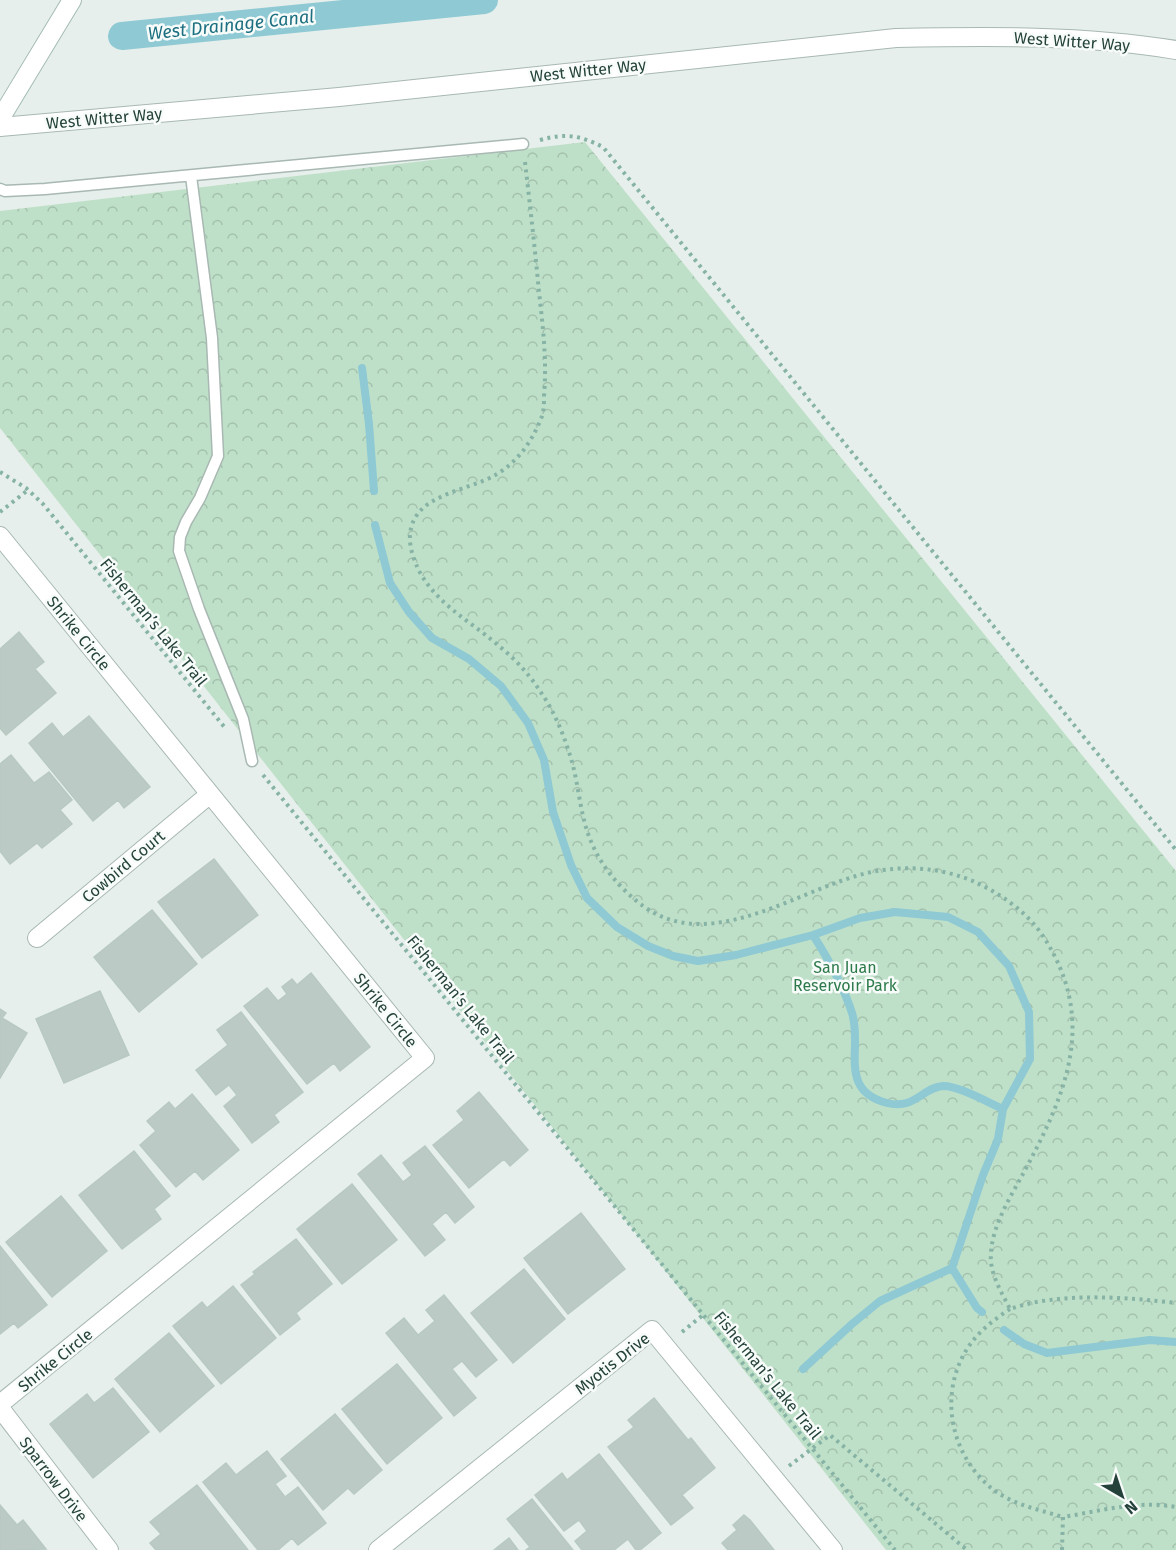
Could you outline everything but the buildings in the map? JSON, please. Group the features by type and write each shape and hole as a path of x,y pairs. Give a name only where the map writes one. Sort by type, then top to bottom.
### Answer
{"street":[{"path":"0,118 72,0"},
{"name":"West Witter Way","path":"0,128 339,97 896,38 987,36 1076,40 1176,50"},
{"name":"Shrike Circle","path":"0,536 425,1058 0,1406"},
{"name":"Cowbird Court","path":"37,938 210,794"},
{"name":"Myotis Drive","path":"378,1550 652,1330 834,1550"},
{"name":"Sparrow Drive","path":"0,1406 109,1550"}],"lane":[{"path":"0,189 5,191 45,189 524,144"},
{"path":"191,176 212,338 218,456 200,498 186,522 180,537 179,551 199,609 243,719 252,761"}],"path":[{"path":"1010,1309 993,1276 991,1252 999,1223 1042,1138 1061,1094 1071,1059 1073,1023 1068,990 1059,961 1039,930 1013,904 956,873 902,867 859,875 730,921 701,926 669,921 645,908 624,891 602,864 590,840 572,762 556,718 541,691 522,667 501,647 441,602 425,581 413,557 410,535 417,514 431,501 494,476 515,461 530,441 543,417 547,364 524,144 572,135 603,147 1176,850"},
{"name":"Fisherman’s Lake Trail","path":"0,472 28,490 43,504 895,1550"},
{"path":"0,512 28,490"},
{"path":"1176,1303 1082,1298 1043,1300 1010,1309 992,1322 969,1346 956,1374 950,1397 951,1422 961,1449 975,1472 994,1491 1017,1503 1063,1517 1132,1506 1160,1504 1176,1507"},
{"path":"690,1326 703,1315"},
{"path":"812,1448 830,1435 967,1550"},
{"path":"1062,1550 1063,1517"}],"green space":[{"name":"San Juan Reservoir Park","path":"585,142 1176,871 1176,1550 886,1550 0,428 0,211"}],"waterway":[{"name":"West Drainage Canal","path":"122,36 484,0"},
{"path":"362,368 374,491"},
{"path":"375,525 390,583 409,612 432,638 469,659 501,686 528,723 544,760 553,812 571,865 587,898 617,927 648,946 673,956 698,961 736,955 813,935 860,918 895,912 948,917 978,932 1009,966 1029,1012 1030,1059 1003,1109 998,1139 983,1175 952,1268 880,1301 803,1369"},
{"path":"813,935 835,973 852,1013 855,1026 855,1066 862,1088 872,1097 897,1104 912,1101 936,1087 950,1087 965,1091 1003,1109"},
{"path":"952,1268 977,1308 982,1312"},
{"path":"1004,1330 1024,1344 1047,1353 1150,1340 1176,1342"}]}
